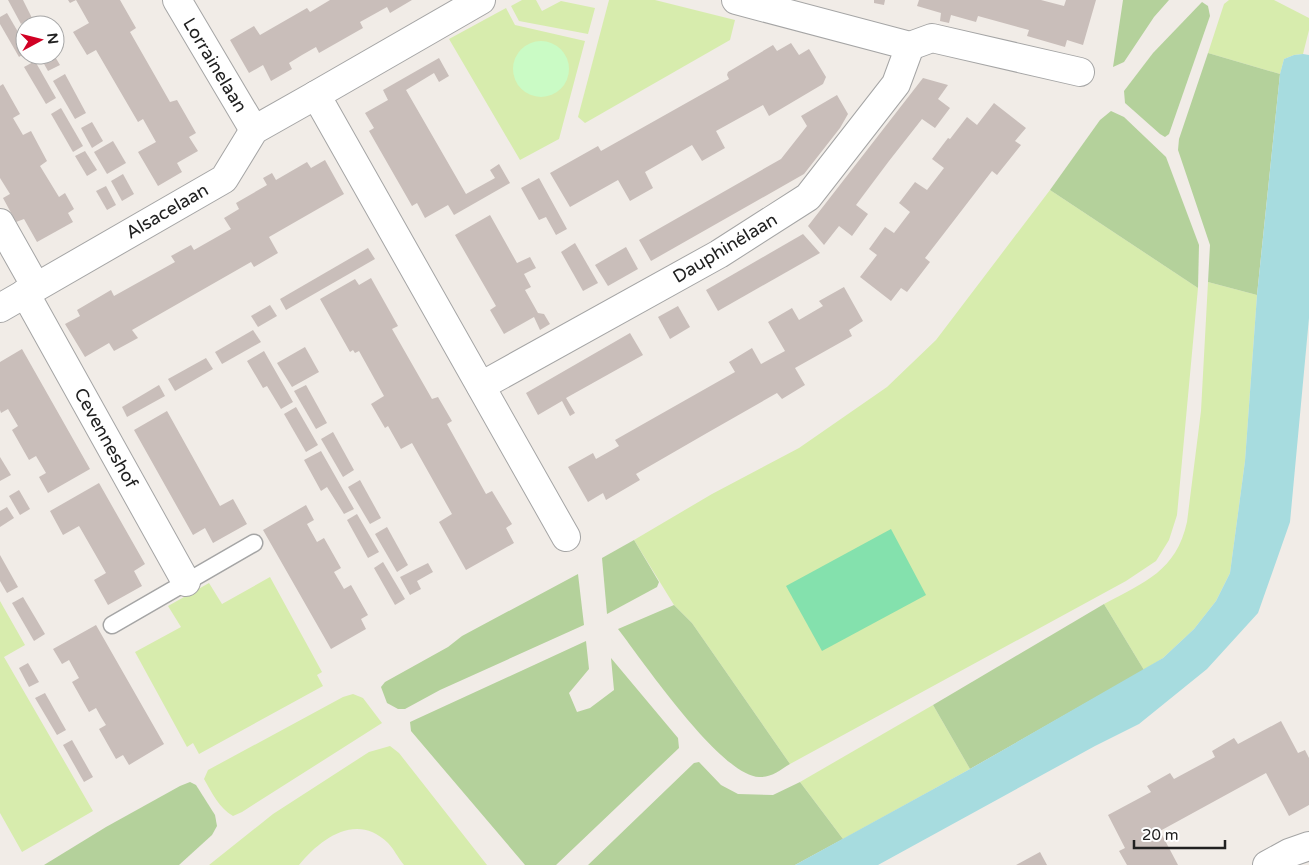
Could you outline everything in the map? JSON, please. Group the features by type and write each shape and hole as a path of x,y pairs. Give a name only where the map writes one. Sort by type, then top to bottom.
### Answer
{"street":[{"name":"Lorrainelaan","path":"176,0 254,130"},
{"path":"481,0 316,96 566,537"},
{"path":"736,0 910,46 932,38 1080,72"},
{"name":"Dauphinélaan","path":"481,386 719,254 808,197 896,84 910,46"},
{"name":"Alsacelaan","path":"0,308 224,178 254,130 316,96"},
{"name":"Cevenneshof","path":"0,223 31,290 186,582"},
{"path":"1267,865 1289,853 1309,846"}],"lane":[{"path":"112,625 254,543"}],"green space":[{"path":"522,0 536,0 542,11 561,1 595,8 588,34 519,21 511,6"},
{"path":"609,0 655,0 735,20 730,40 585,123 578,117"},
{"path":"1123,0 1169,0 1154,17 1124,62 1113,67"},
{"path":"1229,0 1274,0 1309,18 1309,30 1303,54 1284,59 1280,74 1208,53 1224,4"},
{"path":"1202,2 1208,6 1210,16 1169,134 1165,137 1125,103 1124,91 1153,53"},
{"path":"506,8 515,25 585,41 559,139 520,160 449,39"},
{"path":"541,41 552,43 561,49 567,58 569,69 567,80 561,89 552,95 541,97 530,95 521,89 515,80 513,69 515,58 521,49 530,43"},
{"path":"1208,53 1280,74 1257,295 1208,282 1210,245 1178,150 1179,139"},
{"path":"1111,111 1124,117 1166,157 1199,245 1198,288 1050,190 1100,120"},
{"path":"1050,190 1198,288 1177,515 1169,540 1156,561 1126,581 790,764 692,623 674,605 634,540 712,494 799,448 887,387 936,340"},
{"path":"1208,282 1257,295 1245,461 1230,573 1216,601 1194,629 1163,658 1144,670 1104,604 1133,589 1157,573 1167,564 1182,539 1187,522 1201,411"},
{"path":"891,529 926,595 822,651 786,586"},
{"path":"634,540 659,582 657,587 607,614 602,558"},
{"path":"578,574 584,625 440,690 405,709 398,709 387,703 381,687 385,682 448,647 462,636"},
{"path":"270,577 322,672 317,675 323,686 199,754 193,743 187,747 135,652 181,627 168,606 209,583 222,604"},
{"path":"0,601 25,645 4,657 93,811 22,852 0,813"},
{"path":"1104,604 1144,670 970,769 933,705"},
{"path":"674,605 692,623 790,764 771,775 759,777 743,772 724,758 683,714 618,629"},
{"path":"586,641 589,669 569,693 577,712 590,708 614,690 611,658 678,738 679,748 556,865 525,865 411,731 410,722"},
{"path":"353,694 363,698 382,723 233,816 228,813 213,795 204,779 208,770 343,697"},
{"path":"933,705 970,769 843,839 800,782"},
{"path":"390,746 399,753 487,865 404,865 390,845 376,834 352,829 340,832 329,838 299,865 209,865 273,814 369,752"},
{"path":"699,762 721,785 738,794 773,795 800,782 843,839 795,865 588,865 694,763"},
{"path":"190,782 196,785 215,815 217,826 212,835 179,865 44,865 106,827"}],"water":[{"path":"1303,54 1309,55 1309,318 1290,522 1258,613 1207,669 1139,724 1095,746 878,865 795,865 970,769 1163,658 1194,629 1216,601 1230,573 1245,461 1257,295 1280,74 1284,59"}],"building":[{"path":"8,0 23,0 30,15 16,15"},
{"path":"76,0 120,0 136,28 130,32 170,102 177,100 196,133 189,137 198,151 177,163 182,172 158,186 138,152 156,142 143,119 138,122 96,50 87,55 73,32 89,23"},
{"path":"330,0 412,0 390,13 387,7 360,22 363,28 319,53 316,47 302,55 289,63 292,69 271,81 263,65 249,73 230,40 254,26 260,35 307,8 310,12"},
{"path":"874,0 885,0 884,5 874,3"},
{"path":"919,0 1041,0 1064,6 1066,0 1096,0 1083,45 1067,40 1065,47 1027,36 1029,30 978,16 976,22 951,15 949,23 940,21 941,13 917,6"},
{"path":"7,13 15,27 15,50 0,24 0,17"},
{"path":"791,43 799,55 809,49 826,77 823,84 769,116 763,105 716,131 725,148 702,161 692,145 645,172 653,188 630,201 618,180 570,207 550,173 598,146 601,151 729,79 728,72 773,45 777,51"},
{"path":"439,58 449,76 439,82 434,73 406,90 466,194 495,178 490,170 499,164 510,183 454,215 448,205 425,218 417,203 412,206 369,131 374,128 365,113 388,100 383,90"},
{"path":"37,65 56,98 46,104 24,67"},
{"path":"45,65 60,65 48,71"},
{"path":"65,74 86,113 75,119 53,81"},
{"path":"923,78 948,85 938,99 950,108 935,128 922,119 889,161 856,205 868,214 852,236 839,226 824,245 808,226"},
{"path":"3,84 20,114 13,118 23,135 31,131 47,161 40,166 59,197 65,193 74,209 68,213 73,222 37,242 24,219 16,222 3,198 10,194 0,178 0,86"},
{"path":"837,95 848,114 840,128 804,174 651,261 639,240 781,159 807,126 801,116"},
{"path":"994,103 1026,128 1015,141 1021,145 997,175 992,171 925,258 930,262 907,292 901,288 891,301 860,277 877,255 869,249 885,227 894,233 910,212 899,203 915,182 927,190 944,168 932,159 948,138 950,139 967,117 977,125"},
{"path":"61,108 83,146 73,152 51,114"},
{"path":"92,122 103,141 92,148 81,128"},
{"path":"113,141 126,163 107,174 94,152"},
{"path":"85,151 97,170 87,176 75,156"},
{"path":"325,160 344,194 269,237 278,253 254,267 251,262 132,330 138,338 114,351 109,343 85,357 65,324 80,316 77,310 111,290 114,296 175,262 171,256 191,245 194,250 231,229 224,218 239,209 236,203 267,185 263,178 272,173 276,180 307,162 311,168"},
{"path":"123,174 134,194 122,201 111,181"},
{"path":"539,178 567,229 556,235 546,217 539,220 521,188"},
{"path":"106,186 116,205 107,210 96,191"},
{"path":"490,215 517,263 530,257 536,268 524,274 531,287 525,290 538,313 544,314 550,324 540,330 534,317 504,334 490,310 496,306 455,235"},
{"path":"803,234 820,253 718,311 706,290"},
{"path":"575,243 598,283 583,291 561,252"},
{"path":"626,247 638,269 608,286 595,265"},
{"path":"368,248 375,259 286,310 280,299"},
{"path":"371,278 398,326 392,329 432,399 438,397 452,421 447,424 486,494 492,491 512,524 506,528 514,543 466,570 439,522 452,514 412,443 401,449 388,426 385,428 371,404 384,396 359,351 355,353 353,350 350,352 320,299 355,279 359,285"},
{"path":"844,287 863,321 849,330 852,336 795,368 805,385 782,399 777,393 636,474 640,480 606,500 603,493 588,502 568,467 593,453 596,459 619,446 615,440 735,372 729,362 752,348 761,364 785,351 768,322 792,308 799,320 823,306 819,301"},
{"path":"270,305 277,316 258,327 251,316"},
{"path":"678,306 690,327 670,339 658,317"},
{"path":"253,330 261,342 222,364 215,352"},
{"path":"630,333 643,355 566,398 575,413 570,416 562,401 538,415 526,393"},
{"path":"305,347 319,372 292,387 277,363"},
{"path":"22,349 90,469 48,493 39,477 46,473 36,456 29,460 12,430 18,426 8,409 1,413 0,410 0,362"},
{"path":"264,351 293,402 281,409 267,386 263,388 247,361"},
{"path":"206,358 213,369 175,391 168,379"},
{"path":"159,385 165,396 127,417 122,407"},
{"path":"306,385 327,423 316,429 294,391"},
{"path":"296,407 318,445 306,452 284,414"},
{"path":"167,411 220,506 233,499 247,524 213,543 205,528 193,535 134,430"},
{"path":"333,432 354,470 343,477 321,439"},
{"path":"321,451 354,509 344,514 327,487 321,491 304,460"},
{"path":"0,457 11,475 0,481"},
{"path":"360,480 381,518 370,524 348,487"},
{"path":"99,483 145,564 134,571 142,586 108,605 94,580 106,573 79,526 63,535 50,511"},
{"path":"19,490 30,509 20,515 9,496"},
{"path":"306,505 314,520 307,524 317,542 324,538 341,568 334,572 344,589 351,585 368,615 361,619 366,629 331,649 263,530"},
{"path":"7,507 14,518 0,527 0,511"},
{"path":"357,514 379,552 368,558 347,520"},
{"path":"387,527 408,565 397,572 375,534"},
{"path":"0,555 18,587 7,593 0,581"},
{"path":"383,562 405,599 395,605 374,568"},
{"path":"428,563 433,572 417,581 421,589 410,595 400,577"},
{"path":"23,597 45,634 34,641 12,603"},
{"path":"96,625 164,744 129,765 123,755 116,759 99,729 106,725 96,708 89,712 72,682 79,678 69,660 62,664 53,649"},
{"path":"28,663 39,682 29,687 19,668"},
{"path":"45,693 66,730 57,735 35,698"},
{"path":"1281,721 1298,753 1305,750 1309,758 1309,805 1289,816 1266,773 1160,831 1178,865 1127,865 1119,851 1125,848 1108,815 1151,792 1147,786 1170,773 1174,779 1215,757 1212,751 1234,738 1238,744"},
{"path":"72,740 93,777 84,782 63,745"},
{"path":"1040,852 1047,865 1016,865"}]}
